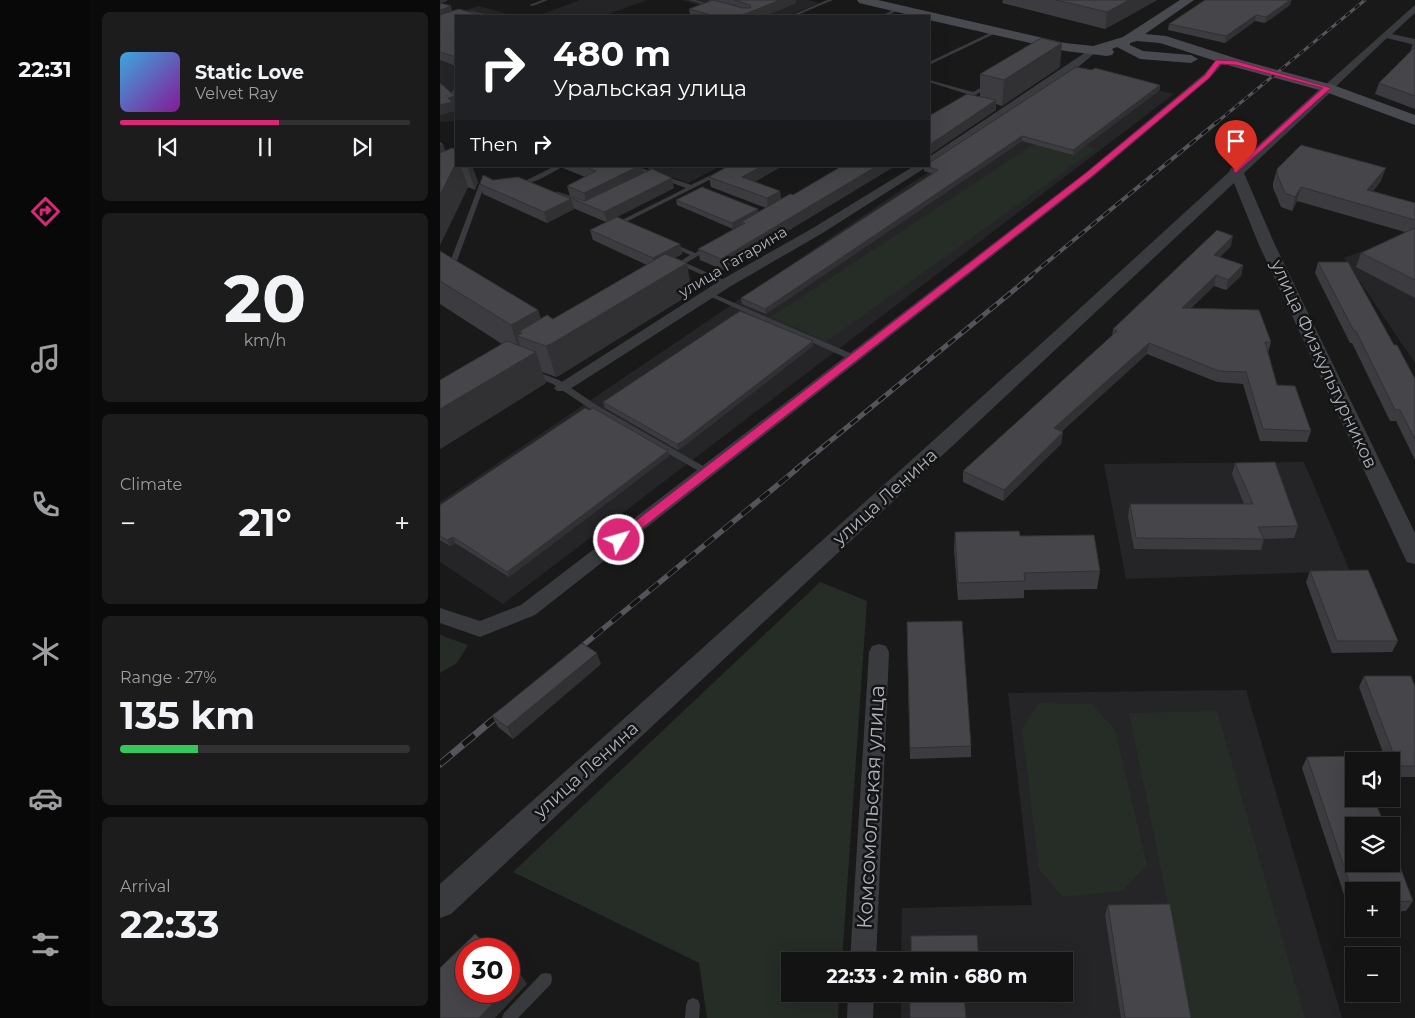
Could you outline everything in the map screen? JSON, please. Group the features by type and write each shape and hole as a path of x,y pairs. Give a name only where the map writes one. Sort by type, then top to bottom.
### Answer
{"main road":[{"path":"863,0 924,15"},
{"path":"1132,53 1123,47 1124,41 1188,0"},
{"path":"930,17 994,33 1092,51 1236,63"},
{"path":"1153,23 1157,33 1172,44 1174,50 1158,56"},
{"path":"1092,51 1144,37 1168,41 1236,63 1328,88 1415,120"}],"street":[{"path":"1328,88 1415,8"},
{"path":"1386,35 1415,42"},
{"path":"930,161 1002,109 1074,66 1092,51"},
{"path":"440,615 480,629 528,610 1089,175 1207,76 1218,62"},
{"name":"улица Ленина","path":"440,904 1328,88"},
{"name":"улица Гагарина","path":"562,388 726,283 817,232 920,167"},
{"name":"улица Физкультурников","path":"1236,171 1267,245 1415,556"},
{"name":"Комсомольская улица","path":"863,952 878,652"},
{"path":"860,1018 861,1002"}],"lane":[{"path":"531,5 546,0"},
{"path":"691,0 724,9"},
{"path":"794,15 832,0"},
{"path":"885,15 899,9"},
{"path":"462,15 472,12 483,15"},
{"path":"930,64 994,33"},
{"path":"956,104 998,80"},
{"path":"930,81 973,94"},
{"path":"964,99 972,102"},
{"path":"512,184 528,182 558,167"},
{"path":"632,167 653,175 704,188"},
{"path":"637,229 621,222 732,167"},
{"path":"644,179 653,175"},
{"path":"469,272 453,262 486,182 476,178"},
{"path":"528,182 537,186"},
{"path":"662,240 695,255"},
{"path":"664,274 719,241"},
{"path":"681,264 726,283"},
{"path":"709,294 854,358"},
{"path":"530,372 556,382 562,388 707,472"},
{"path":"509,1018 546,979"}],"shaded area":[{"path":"580,0 647,0 606,15 543,14"},
{"path":"681,0 809,0 819,3 789,15 692,15 710,8"},
{"path":"479,6 510,15 455,15 455,121 440,122 440,18"},
{"path":"1083,71 1174,94 503,604 440,562 440,502 913,182"},
{"path":"1048,135 1096,149 826,342 771,317"},
{"path":"645,167 719,167 688,183"},
{"path":"1415,225 1415,363 1344,258 1409,234"},
{"path":"1304,462 1350,571 1126,579 1104,464"},
{"path":"820,582 867,601 843,952 781,952 781,1002 839,1002 838,1018 707,1018 699,963 513,872"},
{"path":"440,635 468,645 457,663 440,673"},
{"path":"1246,690 1342,1018 901,1018 901,1002 1073,1002 1073,952 901,952 902,908 1032,905 1008,693"},
{"path":"1039,703 1092,704 1115,730 1147,865 1122,891 1063,897 1039,869 1022,729"},
{"path":"1217,711 1305,1018 1191,1018 1129,713"}],"building":[{"path":"713,0 743,8 751,8 750,5 734,0 780,0 742,15 711,15 689,9"},
{"path":"1056,0 1129,0 1107,12"},
{"path":"1205,0 1290,0 1266,17 1256,15 1226,36 1169,24"},
{"path":"440,3 451,6 440,10"},
{"path":"459,9 480,15 455,15 455,57 440,52 440,15"},
{"path":"1041,38 1062,43 1004,80 980,74"},
{"path":"1415,47 1415,96 1379,83"},
{"path":"1076,67 1092,70 1095,68 1160,85 1073,150 1022,136 765,309 741,298 938,170 928,167 930,167 930,162"},
{"path":"440,83 455,96 448,98 452,102 440,105"},
{"path":"967,94 996,100 930,144 930,115"},
{"path":"1301,145 1386,168 1367,190 1415,203 1415,220 1301,187 1295,197 1285,193 1277,174 1277,169"},
{"path":"452,148 455,149 455,165 440,195 440,153"},
{"path":"586,167 637,167 584,193 567,186 596,171"},
{"path":"726,167 760,167 742,177 780,191 767,198 709,177"},
{"path":"840,167 875,167 721,259 698,249 745,223 741,222 790,194 793,195"},
{"path":"652,169 672,178 604,212 557,192 585,201"},
{"path":"483,175 493,180 518,177 571,199 544,212 480,184"},
{"path":"702,187 758,209 732,223 676,200"},
{"path":"617,217 680,244 653,258 590,230"},
{"path":"1415,228 1415,280 1361,253"},
{"path":"1217,230 1233,236 1214,255 1243,265 1228,280 1216,275 1182,308 1259,310 1271,342 1265,342 1277,385 1295,386 1311,431 1263,429 1246,372 1219,371 1149,343 1054,428 1063,432 1004,490 963,471 1117,331 1113,329"},
{"path":"440,251 538,310 511,325 440,281"},
{"path":"665,254 687,263 551,344 546,346 517,336 522,333 520,331 547,315 553,319"},
{"path":"1318,262 1348,262 1394,345 1397,345 1415,379 1415,439 1400,410 1395,410 1356,331 1354,331"},
{"path":"740,311 813,341 677,444 603,402"},
{"path":"507,341 536,352 440,409 440,380"},
{"path":"585,408 590,410 593,408 668,451 507,572 453,537 447,540 440,536 440,505"},
{"path":"1275,462 1298,526 1258,527 1264,539 1136,538 1130,504 1253,504 1235,463"},
{"path":"1019,531 1020,536 1094,535 1100,571 1024,573 1025,581 958,583 955,532"},
{"path":"1368,570 1398,641 1337,641 1310,571"},
{"path":"962,621 971,746 910,748 907,622"},
{"path":"582,643 597,653 507,727 492,716"},
{"path":"1364,676 1411,676 1415,687 1415,766 1400,766 1400,752 1393,752"},
{"path":"1345,756 1345,807 1377,807 1381,817 1345,817 1345,869 1307,757"},
{"path":"1400,867 1413,901 1400,902 1400,882 1349,882 1346,872 1400,872"},
{"path":"1170,904 1191,1018 1125,1018 1108,905"},
{"path":"475,934 480,938 471,938"},
{"path":"977,935 978,952 911,952 911,936"},
{"path":"455,953 455,1003 493,1003 479,1018 440,1018 440,968"},
{"path":"910,1002 965,1002 966,1018 910,1018"}],"railway":[{"path":"1216,123 1365,0"},
{"path":"1029,277 1217,122"},
{"path":"795,470 1031,276"},
{"path":"575,652 797,469"},
{"path":"501,713 505,710"},
{"path":"440,764 502,712"}],"route":[{"path":"619,540 1089,175 1207,76 1218,62 1236,63 1328,88 1236,171"}]}
